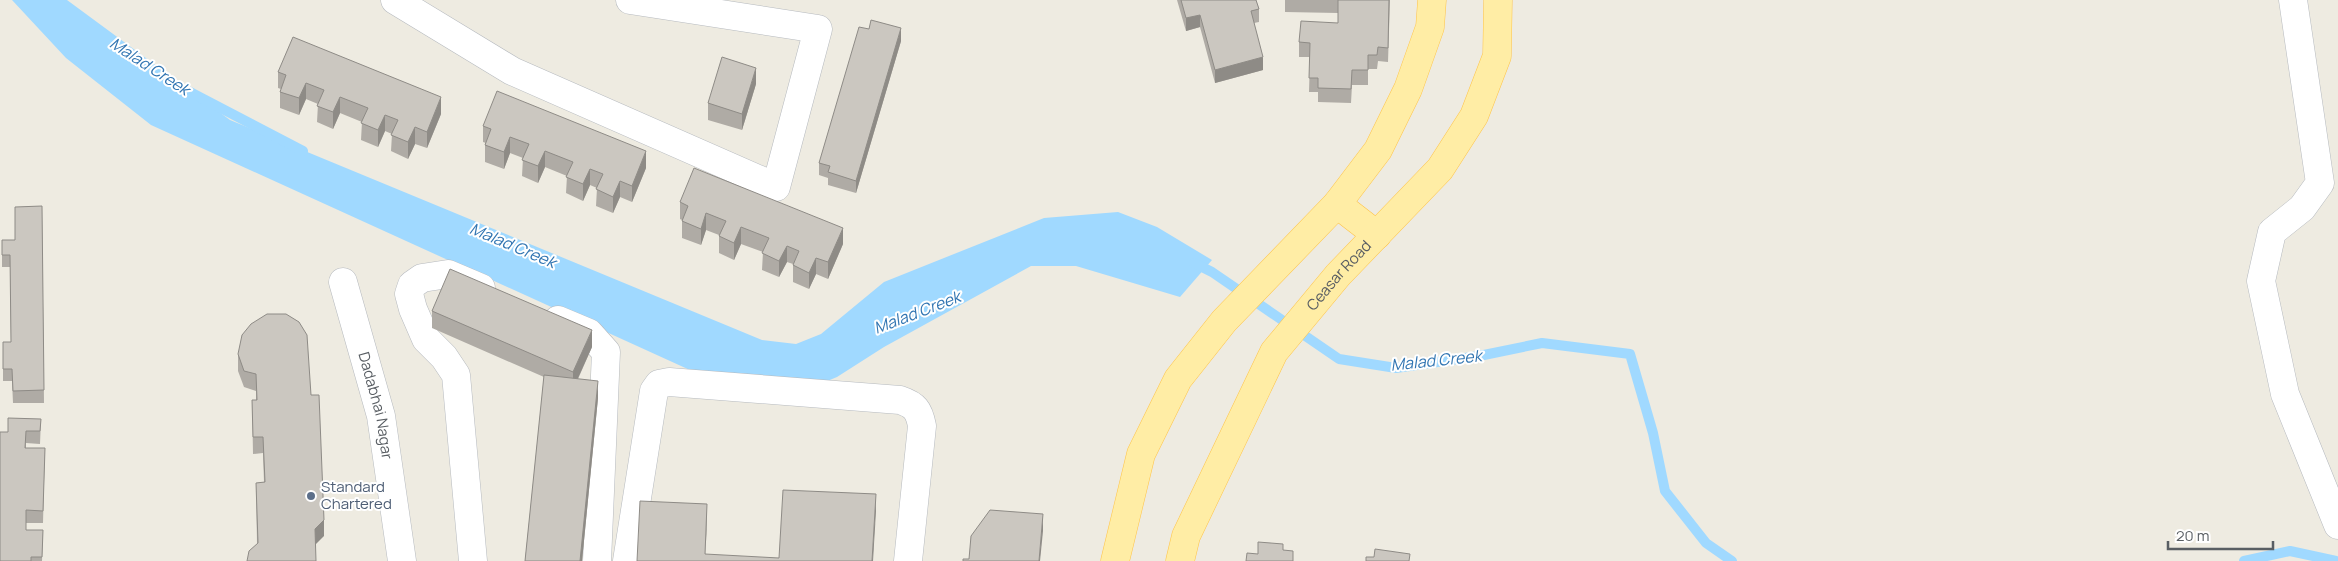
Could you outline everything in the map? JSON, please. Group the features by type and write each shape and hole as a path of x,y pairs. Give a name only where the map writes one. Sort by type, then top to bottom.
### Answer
{"main road":[{"path":"1115,561 1141,454 1178,379 1229,316 1337,204 1378,150 1408,89 1430,27 1432,0"},
{"name":"Ceasar Road","path":"1180,561 1186,536 1274,352 1338,275 1440,169 1474,116 1497,56 1498,0"},
{"path":"1337,204 1377,234"}],"street":[{"path":"395,0 512,71 776,187 818,29 630,0"},
{"path":"2293,0 2320,184 2302,208 2272,232 2261,281 2285,394 2338,525"},
{"path":"473,561 456,374 444,357 426,339 413,309 409,294 412,285 422,278 448,274 501,296"},
{"name":"Dadabhai Nagar","path":"343,282 381,416 402,561"},
{"path":"536,311 589,333 606,352 597,561"},
{"path":"627,561 654,391 660,384 669,382 900,400 912,404 919,412 922,426 908,561"}],"water":[{"path":"12,0 67,0 230,120 762,340 796,344 821,334 884,282 1044,218 1118,212 1157,227 1212,260 1180,297 1076,266 1031,266 884,347 837,377 789,397 725,386 151,125 66,58"}],"building":[{"path":"1181,0 1256,0 1259,9 1251,11 1263,57 1215,70 1200,15 1186,18"},
{"path":"1338,0 1389,0 1388,48 1378,47 1377,55 1368,55 1368,70 1352,70 1351,89 1318,88 1318,78 1309,78 1310,43 1299,42 1301,21 1338,23"},
{"path":"871,20 901,28 856,181 828,172 830,166 819,163 859,27 869,29"},
{"path":"293,37 441,97 427,132 415,127 408,142 391,135 398,120 385,115 378,130 361,123 368,108 340,97 333,112 317,106 324,90 306,83 299,98 280,92 286,75 278,72"},
{"path":"722,57 756,68 742,114 708,103"},
{"path":"497,91 646,151 632,186 620,181 613,197 596,189 603,174 590,169 583,184 566,177 573,162 545,151 538,166 522,160 529,144 510,137 504,152 485,145 491,129 483,126"},
{"path":"694,168 843,228 828,262 816,258 809,273 793,265 799,251 787,246 779,261 762,253 769,238 741,227 734,243 719,236 726,221 706,213 701,229 682,221 688,206 680,202"},
{"path":"42,206 44,390 13,391 12,369 3,369 3,342 11,342 10,255 2,255 2,240 15,240 15,207"},
{"path":"450,269 592,330 573,372 432,311"},
{"path":"267,314 286,314 299,322 307,335 311,395 319,395 324,520 315,529 316,561 247,561 249,551 258,543 256,483 265,482 263,437 253,437 252,400 257,400 256,374 244,371 238,354 242,335 251,324"},
{"path":"544,375 598,381 580,561 525,561"},
{"path":"8,418 41,419 40,431 26,431 25,448 45,448 43,511 26,510 26,530 43,530 42,557 31,557 31,561 0,561 0,432 8,432"},
{"path":"783,490 876,494 872,561 637,561 640,501 707,504 705,554 779,558"},
{"path":"990,510 1043,514 1039,561 963,561 963,559 969,559 971,536"},
{"path":"1258,542 1283,544 1283,550 1293,551 1293,561 1246,561 1247,553 1258,554"},
{"path":"1375,549 1410,554 1409,561 1366,561 1366,557 1374,557"}],"waterway":[{"name":"Malad Creek","path":"188,91 303,151"},
{"name":"Malad Creek","path":"1194,263 1212,272 1339,359 1396,368 1479,356 1542,343 1630,354 1653,433 1665,491 1706,543 1732,561"},
{"name":"Malad Creek","path":"2244,561 2290,551 2336,561"}],"place":[{"name":"Standard Chartered","path":"311,496"}]}
